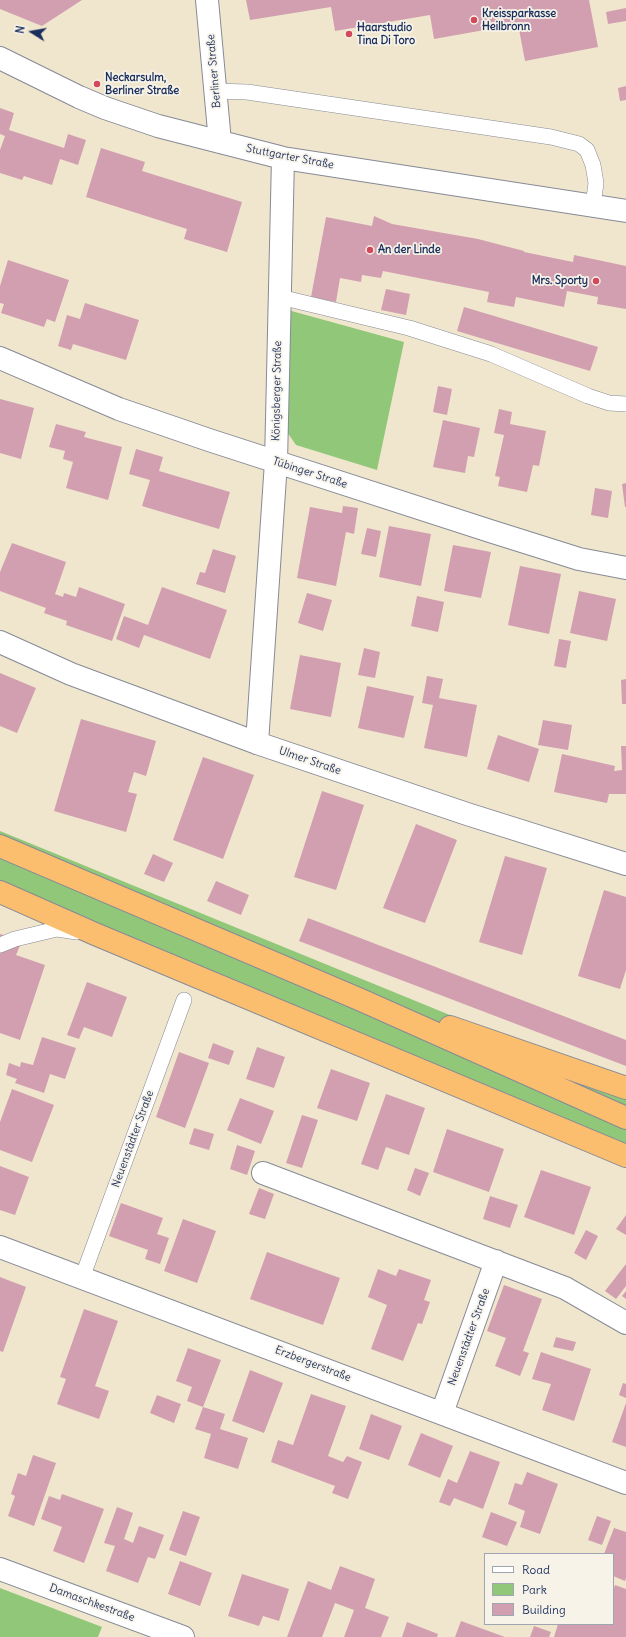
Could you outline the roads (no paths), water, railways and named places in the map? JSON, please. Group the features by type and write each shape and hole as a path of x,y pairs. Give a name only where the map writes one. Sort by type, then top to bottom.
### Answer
{"highway":[{"path":"0,846 361,1000 626,1118"},
{"path":"0,892 95,934 626,1156"},
{"path":"361,1000 486,1038 626,1088"}],"street":[{"name":"Berliner Straße","path":"207,0 220,142"},
{"name":"Stuttgarter Straße","path":"0,58 79,97 105,108 158,126 283,158 626,211"},
{"name":"Königsberger Straße","path":"257,744 276,462 283,158"},
{"name":"Tübinger Straße","path":"0,358 119,409 276,462 490,532 579,559 626,568"},
{"name":"Ulmer Straße","path":"0,642 71,674 257,744 467,814 626,864"},
{"path":"263,1173 565,1288 626,1323"},
{"name":"Erzbergerstraße","path":"0,1247 626,1483"},
{"name":"Neuenstädter Straße","path":"442,1413 496,1261"},
{"name":"Damaschkestraße","path":"0,1569 183,1637"}],"lane":[{"path":"215,91 247,92 551,138 579,144 587,150 593,165 596,183 593,206"},
{"path":"280,297 409,328 491,354 588,396 609,403 626,404"},
{"path":"0,945 15,939 57,929 95,934"},
{"name":"Neuenstädter Straße","path":"82,1278 184,1000"}],"place":[{"name":"Kreissparkasse Heilbronn","path":"474,20"},
{"name":"Haarstudio Tina Di Toro","path":"349,34"},
{"name":"Neckarsulm, Berliner Straße","path":"97,84"},
{"name":"An der Linde","path":"370,250"},
{"name":"Mrs. Sporty","path":"596,281"}]}
